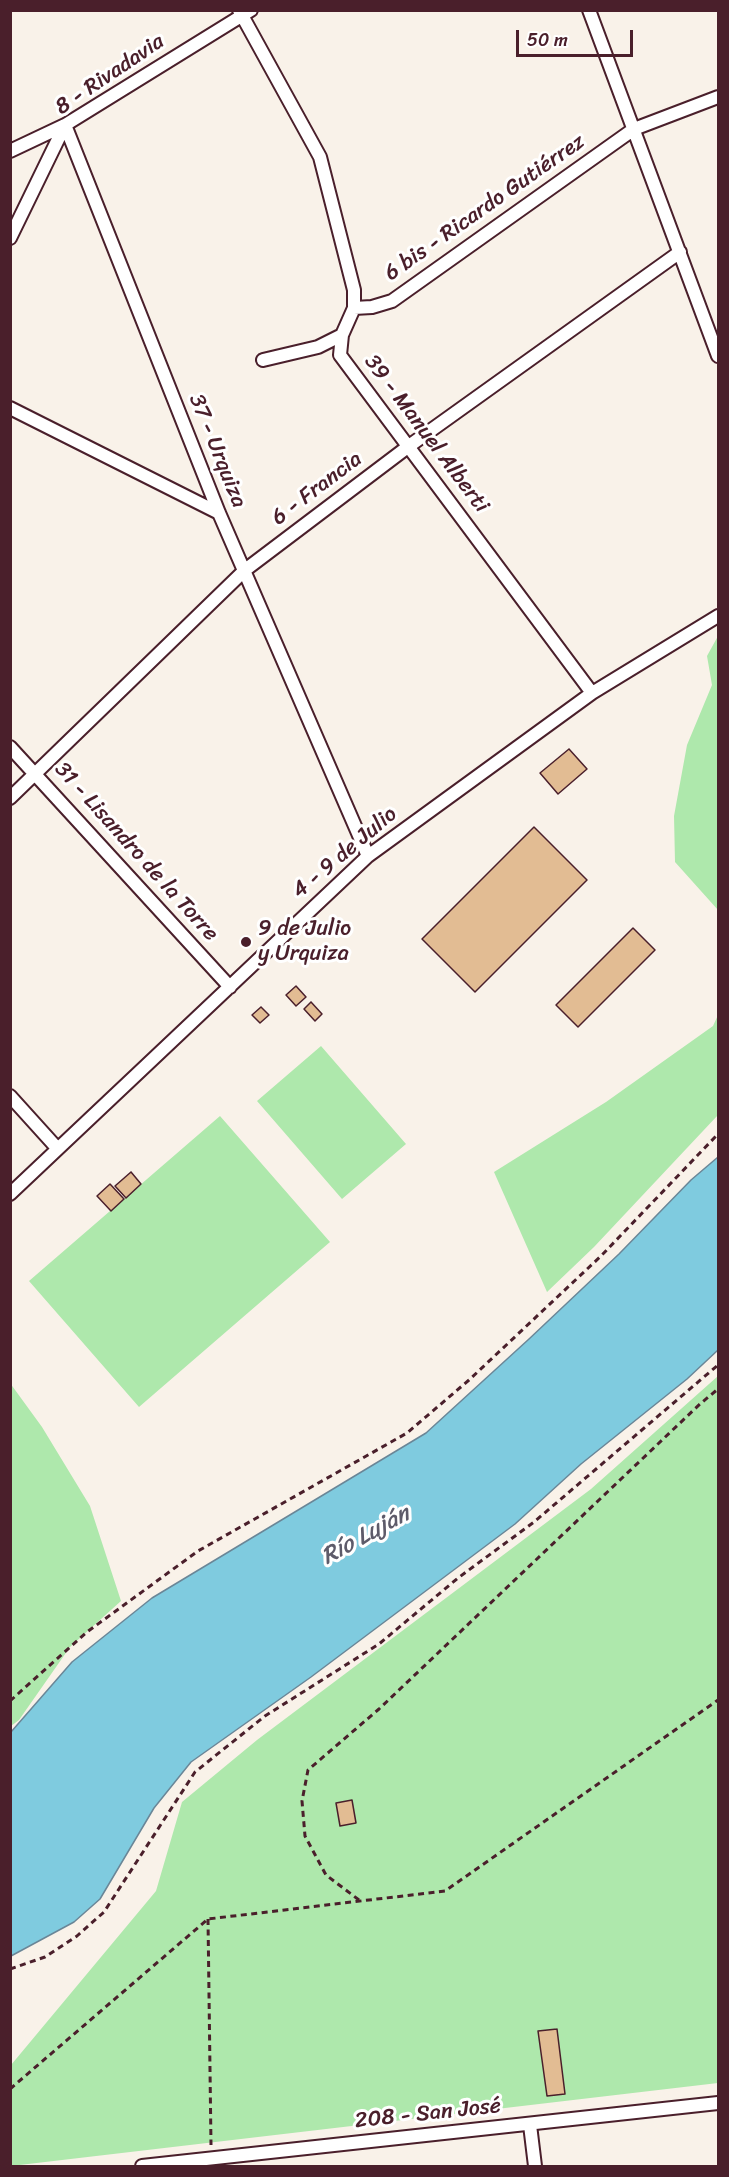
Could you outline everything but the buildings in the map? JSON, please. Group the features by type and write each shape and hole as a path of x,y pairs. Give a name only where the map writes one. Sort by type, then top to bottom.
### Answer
{"street":[{"path":"589,10 717,349"},
{"path":"243,12 320,157 354,290 354,308 342,335 318,347 263,360"},
{"name":"8 - Rivadavia","path":"10,237 65,125 243,12"},
{"path":"634,129 718,97"},
{"path":"10,151 65,125"},
{"name":"37 - Urquiza","path":"65,125 219,513 368,856"},
{"name":"6 bis - Ricardo Gutiérrez","path":"354,308 372,307 392,301 634,129"},
{"name":"6 - Francia","path":"10,798 245,570 410,446 680,252"},
{"name":"39 - Manuel Alberti","path":"342,335 340,355 592,693"},
{"path":"10,408 219,513"},
{"name":"4 - 9 de Julio","path":"10,1194 368,856 592,693 718,616"},
{"name":"31 - Lisandro de la Torre","path":"10,747 230,987"},
{"path":"10,1096 57,1148"},
{"name":"208 - San José","path":"142,2166 212,2163 718,2103"},
{"path":"530,2124 535,2166"}],"path":[{"path":"10,1701 87,1632 198,1551 407,1433 469,1380 601,1256 718,1134"},
{"path":"10,1969 45,1957 77,1936 104,1912 195,1773 264,1716 379,1644 458,1578 534,1522 718,1365"},
{"path":"361,1901 326,1875 305,1836 302,1801 308,1770 379,1709 718,1389"},
{"path":"10,2089 207,1919 445,1891 718,1700"},
{"path":"207,1919 212,2163"}],"green space":[{"path":"718,636 718,910 675,862 674,816 687,745 712,685 707,656"},
{"path":"718,1015 718,1115 594,1247 547,1292 494,1172 606,1102 713,1026"},
{"path":"321,1046 406,1144 342,1199 257,1101"},
{"path":"220,1116 330,1242 139,1407 29,1281"},
{"path":"718,1376 718,2083 11,2166 11,2065 156,1891 182,1802 257,1740 591,1489"},
{"path":"10,1383 42,1427 90,1506 121,1601 70,1647 19,1720 11,1726"}],"water":[{"name":"Río Luján","path":"718,1157 718,1350 687,1379 581,1464 515,1524 311,1677 191,1762 154,1808 100,1899 74,1922 11,1956 11,1732 72,1662 152,1598 426,1433 619,1254 691,1180"}],"place":[{"name":"9 de Julio y Urquiza","path":"246,942"}]}
